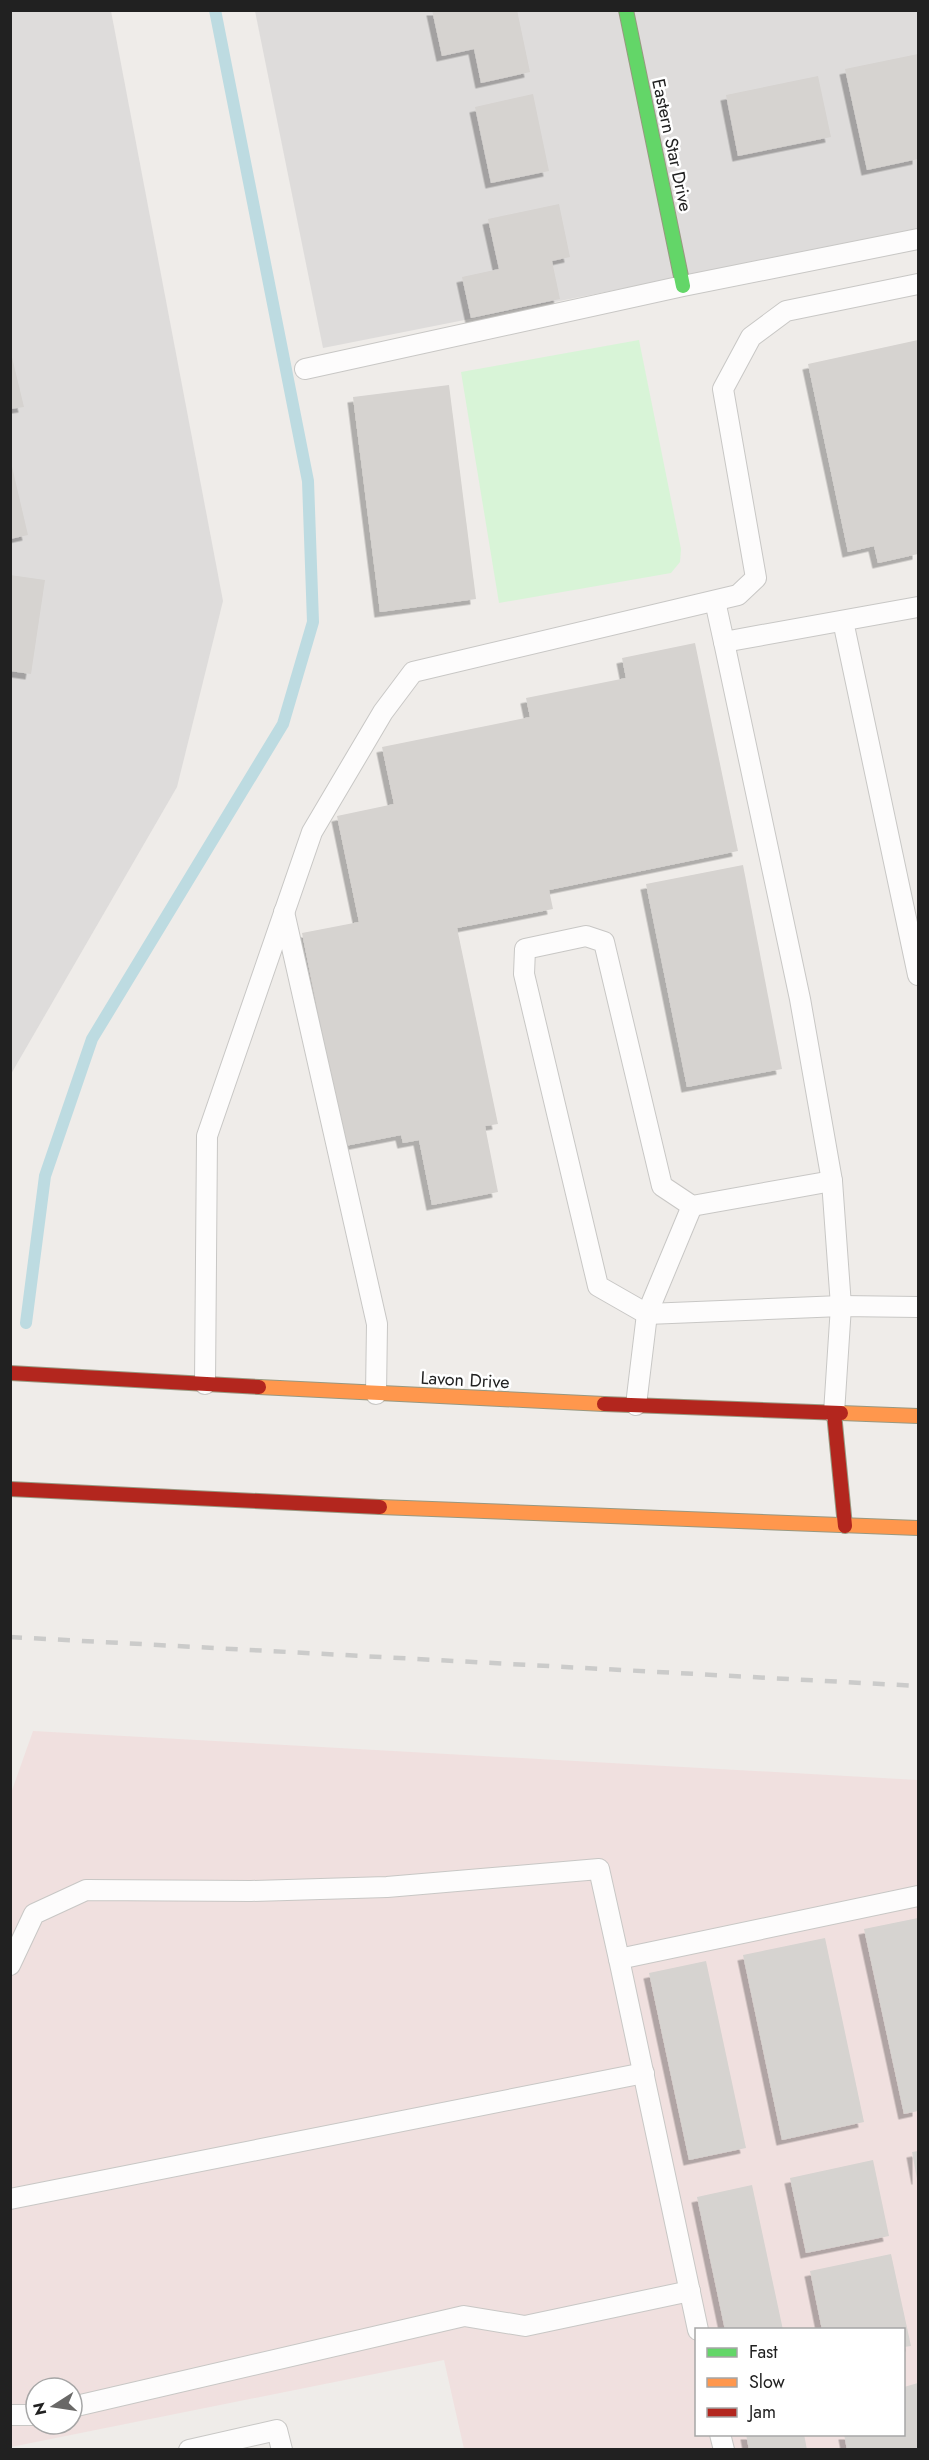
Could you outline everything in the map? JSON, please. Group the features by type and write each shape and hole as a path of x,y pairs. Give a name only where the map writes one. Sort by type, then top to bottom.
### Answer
{"main road":[{"name":"Eastern Star Drive","path":"626,10 683,286"},
{"name":"Lavon Drive","path":"10,1373 376,1394 918,1416"},
{"path":"834,1413 845,1526"},
{"path":"10,1489 460,1511 918,1528"}],"lane":[{"path":"305,369 683,286 918,240"},
{"path":"206,1384 207,1136 312,832 382,712 413,672 738,595 756,578 723,389 751,337 786,311 918,284"},
{"path":"715,601 800,999 832,1181 841,1306 834,1413"},
{"path":"724,642 918,607"},
{"path":"843,621 918,975"},
{"path":"284,912 377,1324 376,1394"},
{"path":"832,1181 692,1206 662,1186 604,942 586,936 525,949 524,975 598,1286 647,1314 841,1306 918,1306"},
{"path":"636,1405 647,1314 692,1206"},
{"path":"10,1965 34,1914 86,1890 251,1891 387,1887 599,1869 698,2328"},
{"path":"619,1959 918,1896"},
{"path":"10,2199 644,2073"},
{"path":"84,2404 464,2316 525,2326 690,2291"},
{"path":"189,2450 277,2430 282,2450"}],"shaded area":[{"path":"11,11 111,11 223,601 177,787 11,1074"},
{"path":"255,11 918,11 918,230 323,348"},
{"path":"33,1731 918,1780 918,2449 464,2449 444,2360 84,2432 84,2376 24,2376 24,2436 66,2436 11,2447 10,1796"}],"green space":[{"path":"639,340 681,549 680,562 671,573 499,603 461,372"}],"building":[{"path":"432,10 517,10 530,72 481,83 474,49 442,56"},
{"path":"918,54 918,159 867,170 845,69"},
{"path":"818,76 831,137 738,156 726,95"},
{"path":"533,94 549,171 491,183 475,107"},
{"path":"559,204 570,257 552,261 560,299 471,318 462,277 499,269 488,219"},
{"path":"918,340 918,554 878,563 874,546 848,552 808,364"},
{"path":"10,349 24,407 10,409"},
{"path":"449,385 476,599 380,612 353,397"},
{"path":"10,458 28,535 10,539"},
{"path":"10,575 45,580 31,674 10,671"},
{"path":"695,643 738,851 549,890 553,909 457,928 498,1124 485,1126 498,1192 432,1205 419,1140 403,1143 401,1135 345,1146 302,933 359,922 337,816 394,804 382,747 530,717 526,698 626,678 622,658"},
{"path":"743,865 782,1069 687,1087 646,884"},
{"path":"918,1918 918,2111 904,2114 864,1929"},
{"path":"825,1938 864,2122 782,2140 743,1955"},
{"path":"706,1961 746,2148 689,2160 649,1973"},
{"path":"918,2151 918,2179 917,2179 912,2152"},
{"path":"873,2160 889,2236 806,2253 790,2178"},
{"path":"752,2185 783,2328 725,2328 697,2197"},
{"path":"891,2254 911,2346 905,2347 905,2328 822,2328 810,2271"},
{"path":"918,2383 918,2450 847,2450 844,2436 905,2436 905,2387"},
{"path":"746,2436 804,2436 807,2450 749,2450"}],"waterway":[{"path":"26,1323 45,1176 92,1039 283,724 313,622 308,481 215,10"}],"railway":[{"path":"10,1637 918,1686"}],"traffic: fast":[{"path":"626,10 683,286"}],"traffic: slow":[{"path":"259,1387 604,1404"},
{"path":"841,1413 918,1416"},
{"path":"380,1507 918,1528"}],"traffic: jam":[{"path":"10,1373 259,1387"},
{"path":"604,1404 841,1413"},
{"path":"834,1413 845,1526"},
{"path":"10,1489 380,1507"}]}
